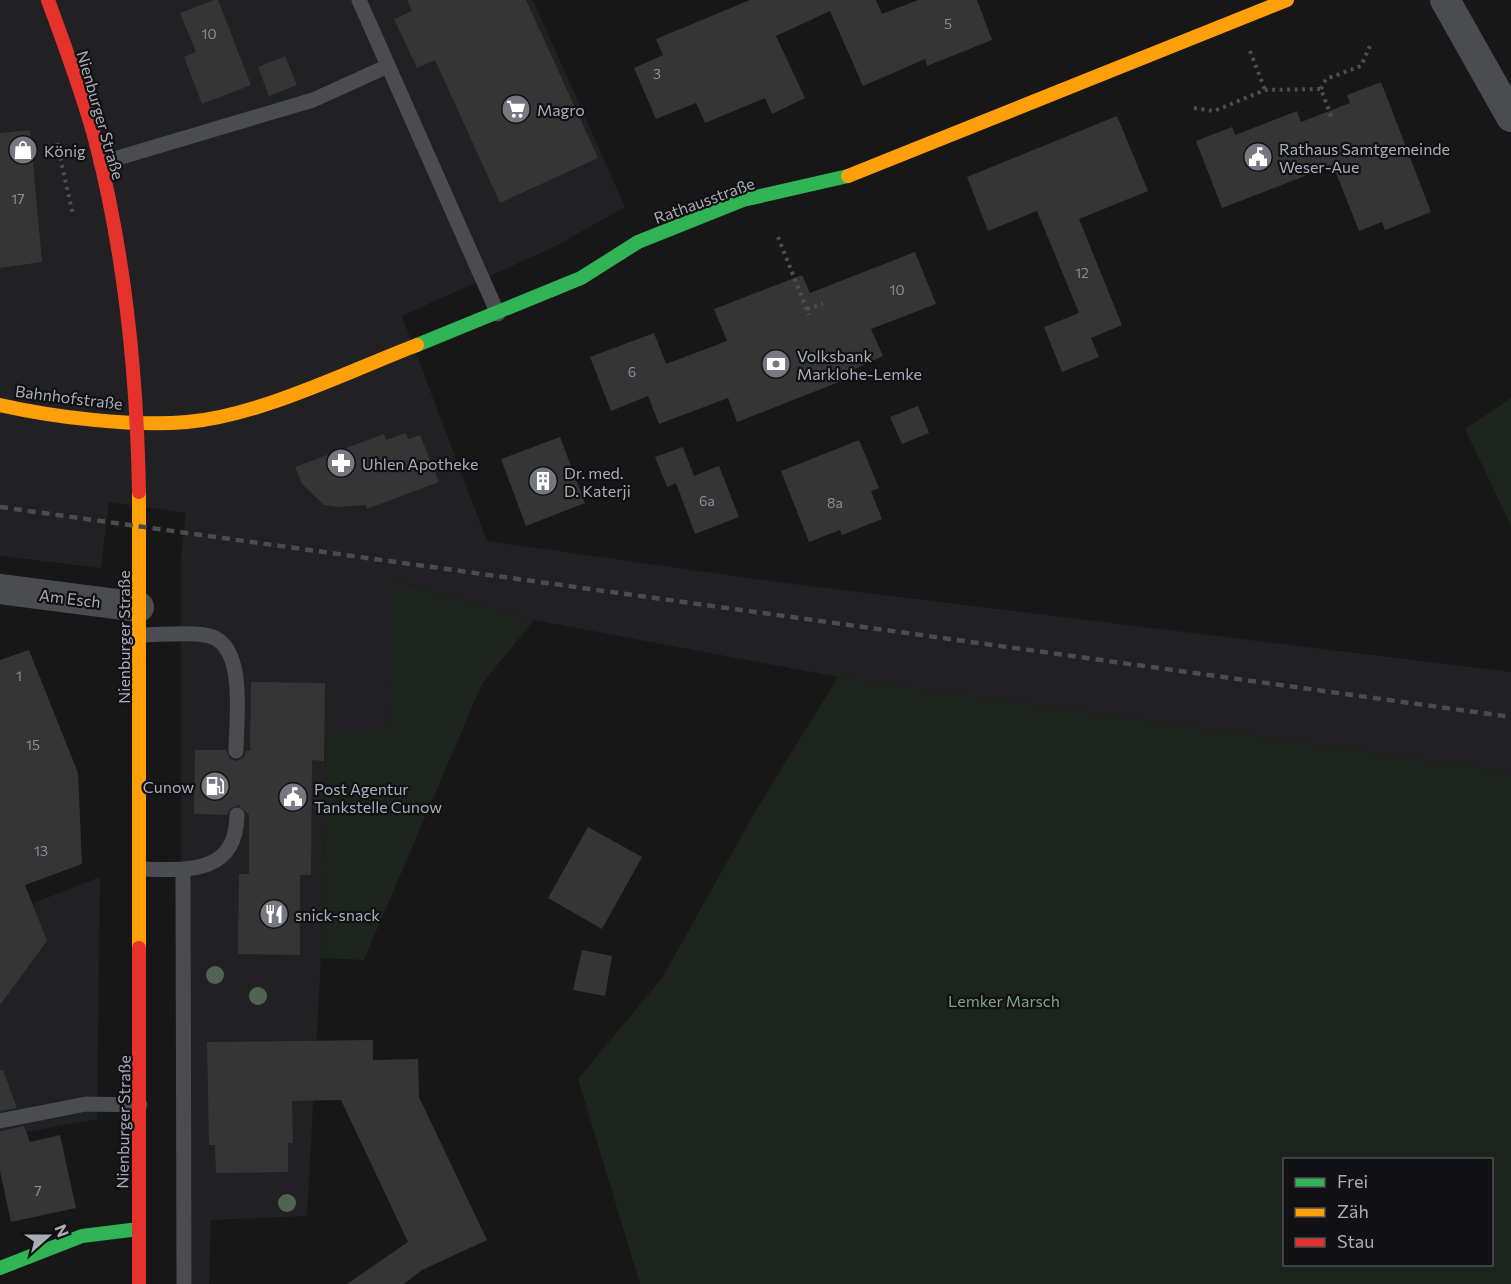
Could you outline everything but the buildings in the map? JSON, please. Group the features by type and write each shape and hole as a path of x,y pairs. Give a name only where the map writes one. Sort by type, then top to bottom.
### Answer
{"street":[{"name":"Nienburger Straße","path":"48,0 72,66 100,163 127,326 135,422 139,496 140,621 139,1284"},
{"name":"Rathausstraße","path":"135,422 187,422 248,410 498,314 581,278 638,242 733,204 850,176 1287,0"},
{"path":"1445,0 1511,117"},
{"name":"Bahnhofstraße","path":"0,405 42,414 135,422"},
{"name":"Am Esch","path":"0,590 140,621"},
{"path":"0,1268 82,1236 139,1229"}],"lane":[{"path":"359,0 498,314"},
{"path":"100,163 313,100 388,66"},
{"path":"140,621 207,635 225,646 236,668 236,751"},
{"path":"141,869 183,870 204,866 221,856 236,837 237,815"},
{"path":"183,870 184,1284"},
{"path":"0,1121 86,1104 140,1105"}],"path":[{"path":"1237,20 1265,90"},
{"path":"1332,119 1321,89 1326,79 1361,66 1370,46"},
{"path":"1194,108 1214,111 1265,90 1321,89"},
{"path":"54,132 74,219"},
{"path":"778,237 809,315"},
{"path":"807,309 823,304"}],"shaded area":[{"path":"0,0 533,0 625,207 556,246 402,316 487,541 777,582 1511,672 1511,772 838,677 534,620 395,581 390,733 326,734 321,958 307,1216 211,1220 209,1284 181,1284 181,555 186,513 109,502 101,568 0,556"},
{"path":"100,877 97,1119 0,1137 0,916"}],"green space":[{"path":"1511,398 1511,526 1465,429"},
{"path":"394,581 534,620 482,684 364,960 321,958 326,733 390,733"},
{"name":"Lemker Marsch","path":"838,677 1511,772 1511,1284 640,1284 578,1079 662,978 759,805"}],"railway":[{"path":"0,507 1511,717"}],"traffic: fast":[{"path":"417,345 581,278 638,242 743,200 848,176"},
{"path":"0,1268 82,1236 139,1229"}],"traffic: slow":[{"path":"848,176 1287,0"},
{"path":"0,405 68,417 118,422 166,423 215,418 304,391 417,345"},
{"path":"139,492 139,948"}],"traffic: jam":[{"path":"48,0 91,125 115,229 128,316 136,404 139,492"},
{"path":"139,948 139,1284"}],"place":[{"name":"Magro","path":"516,109"},
{"name":"König","path":"23,150"},
{"name":"Rathaus Samtgemeinde Weser-Aue","path":"1258,157"},
{"name":"Volksbank Marklohe-Lemke","path":"776,364"},
{"name":"Uhlen Apotheke","path":"341,463"},
{"name":"Dr. med. D. Katerji","path":"543,481"},
{"name":"Cunow","path":"215,786"},
{"name":"Post Agentur Tankstelle Cunow","path":"293,797"},
{"name":"snick-snack","path":"274,914"}]}
